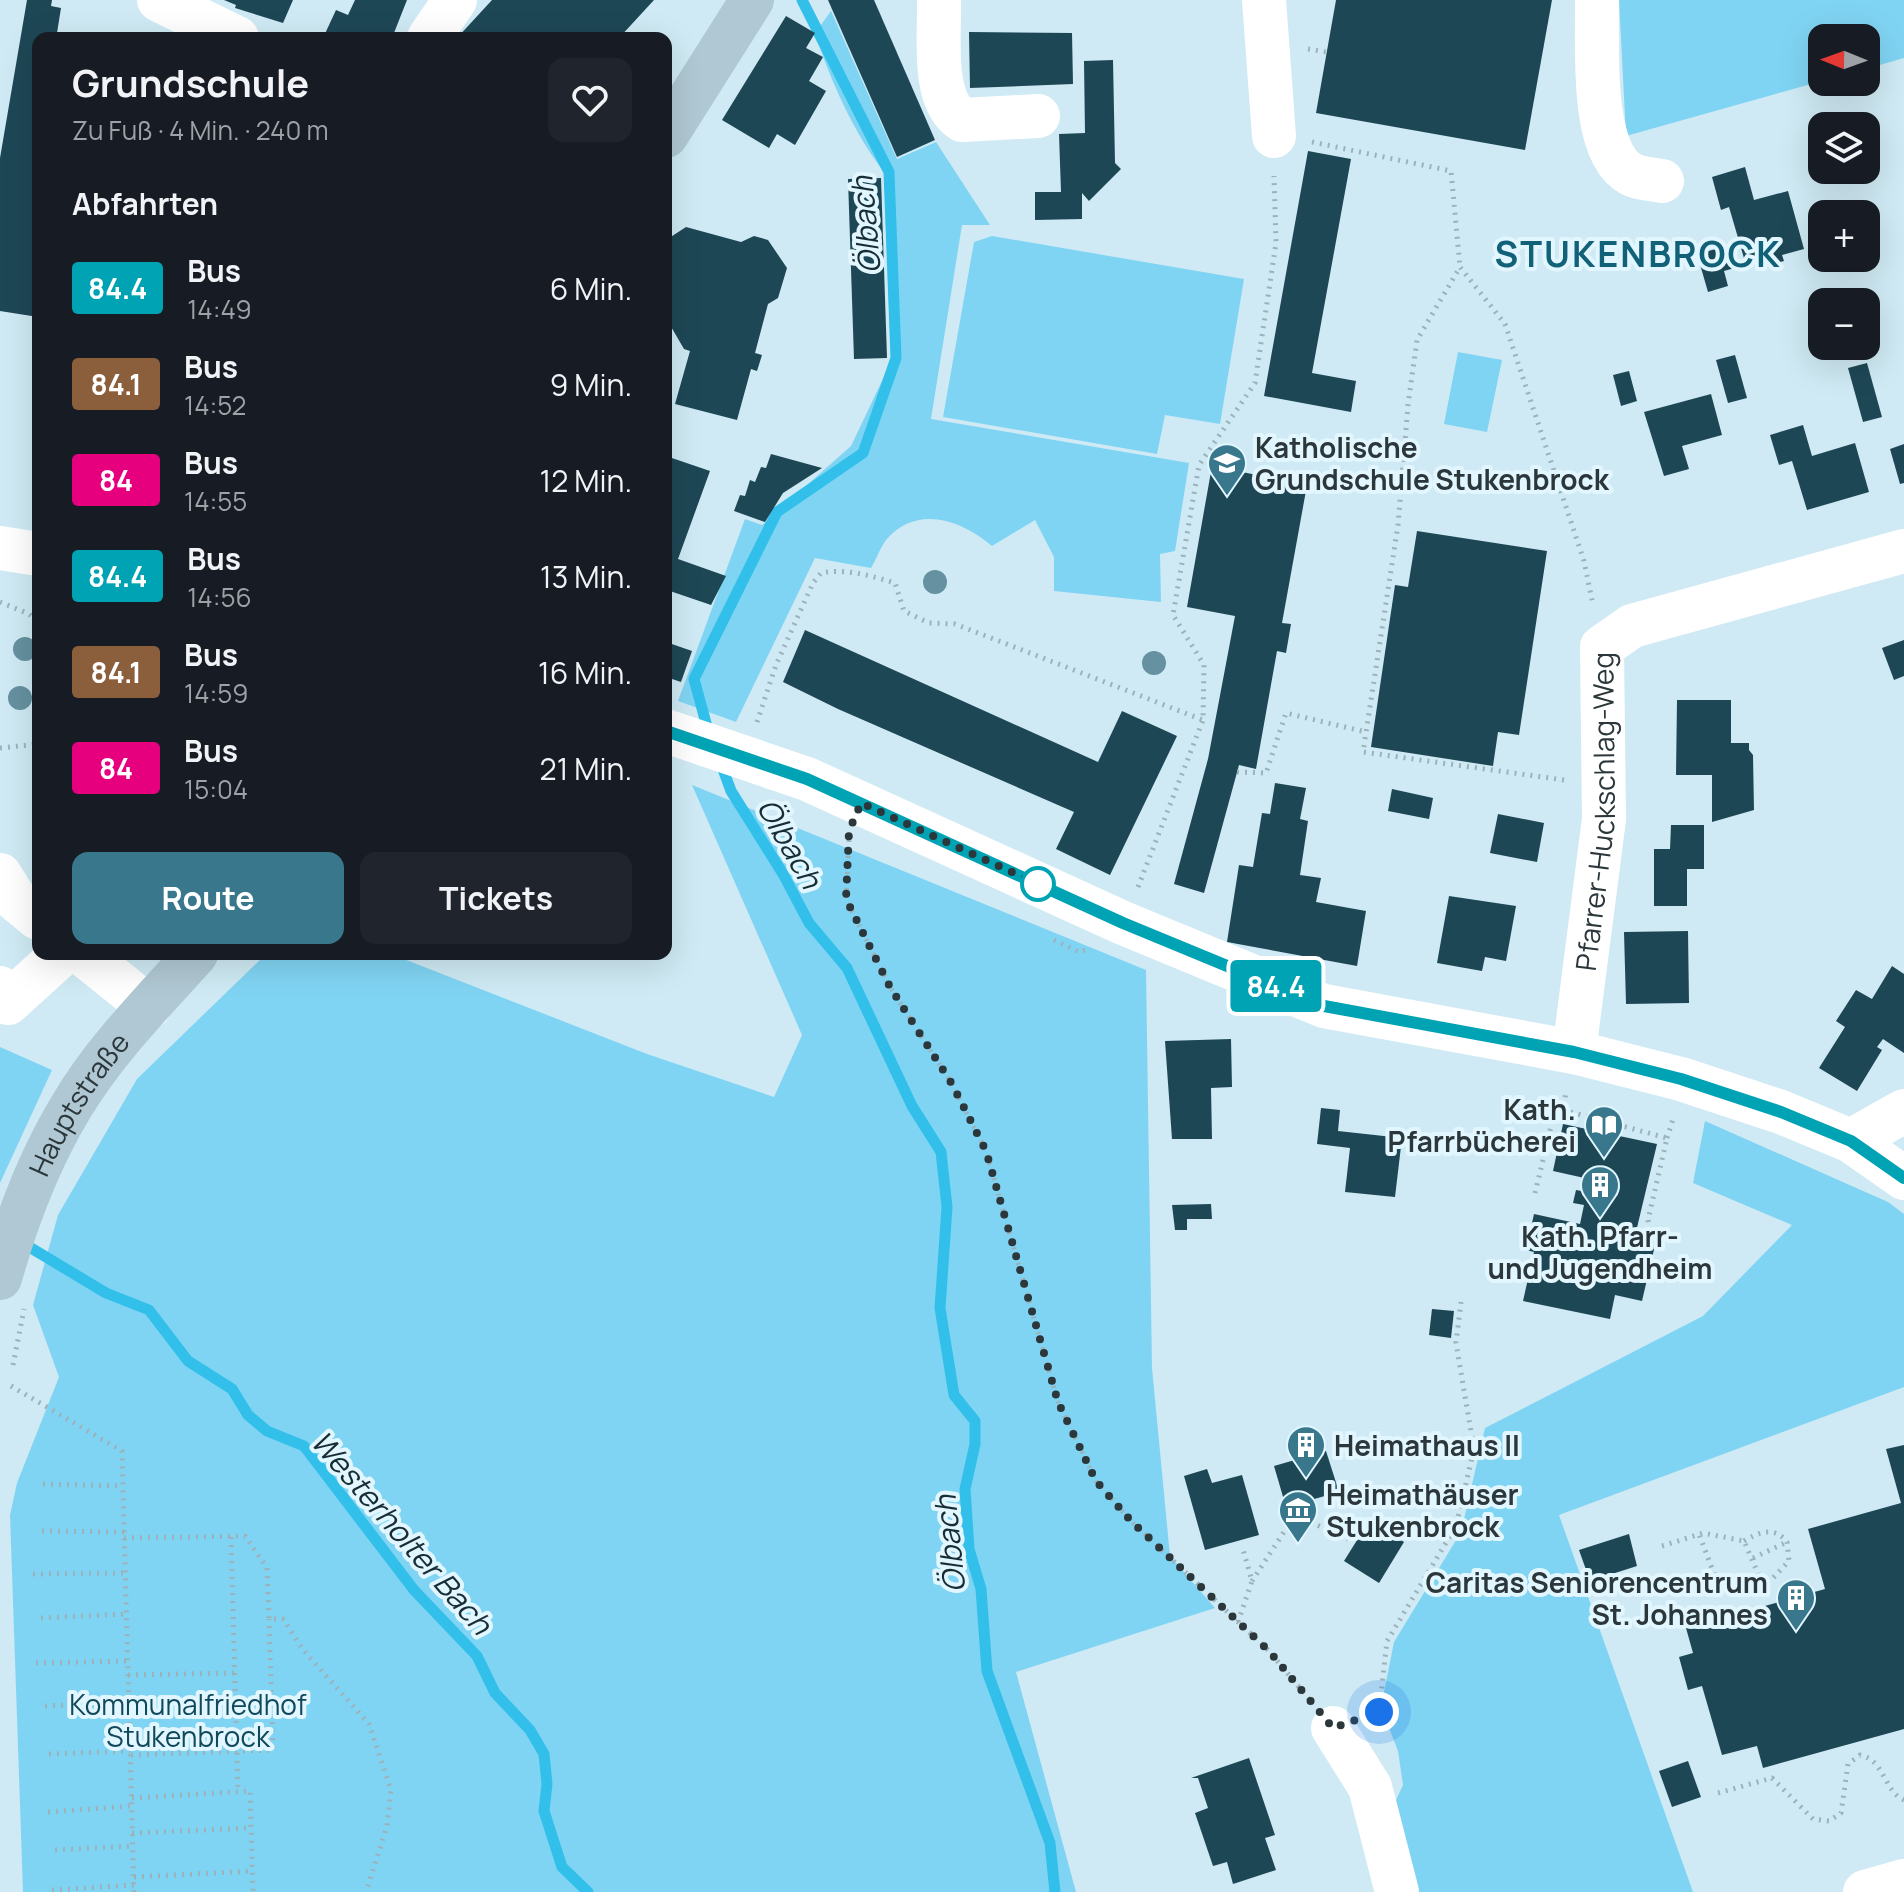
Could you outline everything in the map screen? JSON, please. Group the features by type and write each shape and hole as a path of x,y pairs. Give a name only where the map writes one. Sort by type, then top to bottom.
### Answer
{"main road":[{"path":"672,127 752,0"},
{"name":"Hauptstraße","path":"13,1291 28,1195 72,1105 149,1007 191,960"}],"street":[{"path":"159,0 225,32"},
{"path":"433,32 455,0"},
{"path":"939,0 942,98 952,113 962,120 1038,116"},
{"path":"1264,0 1274,136"},
{"path":"1597,0 1599,98 1608,148 1630,174 1662,181"},
{"path":"0,548 32,553"},
{"name":"Pfarrer-Huckschlag-Weg","path":"1574,1052 1604,819 1602,647 1632,626 1904,551"},
{"path":"706,744 861,803 1123,923 1324,1006 1574,1052 1681,1079 1781,1112 1851,1141 1904,1178"},
{"path":"0,988 8,1003 55,960"},
{"path":"90,960 149,1007"},
{"path":"1851,1141 1904,1111"},
{"path":"1333,1728 1370,1787 1397,1892"},
{"path":"1865,1892 1904,1881"}],"path":[{"path":"1123,923 1203,720 1204,665 1173,615 1199,465 1255,383 1276,243 1274,136 1451,171 1460,267 1505,324 1584,561 1602,647"},
{"path":"1460,267 1417,340 1398,525 1363,752 1605,784"},
{"path":"706,744 776,665 821,573 831,571 872,576 895,583 904,611 929,623 955,624 1203,720"},
{"path":"0,602 32,617"},
{"path":"1237,772 1266,773 1286,713 1366,732"},
{"path":"0,748 32,745"},
{"path":"861,803 849,831 846,899 890,987 952,1084 986,1151 1058,1402 1096,1481 1131,1521 1269,1651 1333,1728 1379,1712 1387,1641 1456,1526 1474,1449 1456,1343 1461,1302"},
{"path":"1563,1110 1574,1052"},
{"path":"1535,1193 1554,1114 1563,1110 1667,1138 1648,1220 1649,1229 1662,1237 1660,1251"},
{"path":"13,1291 13,1365"},
{"path":"11,1386 122,1451 134,1889 52,1890"},
{"path":"43,1484 122,1486"},
{"path":"1238,1622 1252,1581 1295,1515 1348,1539"},
{"path":"42,1531 245,1536 267,1568 269,1619 273,1750 49,1754"},
{"path":"1662,1546 1699,1534 1744,1541 1766,1531 1777,1533 1787,1542 1789,1561 1773,1578 1729,1585 1716,1579 1699,1534"},
{"path":"231,1537 238,1791"},
{"path":"1744,1541 1760,1578 1756,1582"},
{"path":"1753,1558 1787,1542"},
{"path":"1242,1546 1252,1581"},
{"path":"33,1574 125,1573"},
{"path":"41,1618 126,1614"},
{"path":"269,1619 283,1619 304,1651 369,1724 391,1790 387,1826 366,1892"},
{"path":"36,1663 128,1661"},
{"path":"128,1675 236,1673"},
{"path":"45,1706 128,1702"},
{"path":"1718,1793 1772,1778 1813,1819 1829,1821 1841,1813 1848,1764 1860,1755 1869,1757 1878,1766 1893,1793 1904,1800"},
{"path":"132,1798 250,1791 253,1892"},
{"path":"48,1812 131,1806"},
{"path":"132,1833 252,1828"},
{"path":"55,1850 133,1846"},
{"path":"134,1877 253,1871"}],"green space":[{"path":"1619,0 1904,0 1904,58 1880,65 1880,24 1808,24 1808,85 1626,136"},
{"path":"831,11 897,159 936,142 990,225 962,225 931,419 1189,463 1175,551 1160,554 1161,602 1054,591 1054,557 1035,520 992,546 953,523 925,519 911,522 886,540 871,568 815,558 736,722 678,701 745,519 762,525 851,446 891,362 884,172 844,106 815,33"},
{"path":"992,236 1244,279 1220,424 1165,415 1157,454 943,417 974,242"},
{"path":"1458,352 1502,360 1487,432 1444,424"},
{"name":"Kommunalfriedhof Stukenbrock","path":"692,785 1146,970 1152,1368 1170,1556 1215,1608 1016,1672 1076,1892 23,1892 10,1515 17,1483 59,1377 33,1305 58,1215 137,1079 260,960 406,960 647,1054 774,1097 802,1035"},
{"path":"0,1047 52,1070 0,1183"},
{"path":"1705,1121 1888,1202 1904,1214 1904,1387 1559,1515 1693,1892 1410,1892 1390,1813 1403,1785 1398,1751 1381,1707 1394,1642 1461,1532 1485,1428 1703,1316 1792,1225 1693,1183"}],"building":[{"path":"27,0 52,0 51,6 61,8 57,32 32,32 32,316 0,311 0,158"},
{"path":"224,0 293,0 283,23 235,8 236,5"},
{"path":"355,0 407,0 394,32 326,32 336,10 348,15"},
{"path":"492,0 654,0 625,32 463,32"},
{"path":"828,0 874,0 935,140 897,157"},
{"path":"1336,0 1552,0 1525,150 1316,113"},
{"path":"786,16 815,33 806,48 823,57 809,81 826,91 795,145 777,134 769,148 722,120"},
{"path":"969,32 1072,33 1073,84 970,88"},
{"path":"1113,60 1115,163 1121,169 1089,201 1082,193 1082,219 1035,220 1035,192 1061,192 1059,134 1085,133 1084,61"},
{"path":"1308,151 1351,159 1312,373 1356,381 1351,412 1264,396"},
{"path":"1745,167 1754,200 1788,191 1804,249 1782,255 1784,261 1763,266 1761,260 1746,265 1729,207 1721,210 1712,177"},
{"path":"881,178 887,358 854,359 848,179"},
{"path":"686,227 741,242 754,236 768,240 787,268 778,298 768,304 755,353 762,355 757,371 751,369 737,420 675,404 690,351 684,349 672,328 672,236"},
{"path":"1731,245 1738,267 1724,271 1728,286 1708,292 1697,254"},
{"path":"1735,355 1747,398 1728,403 1716,360"},
{"path":"1867,363 1882,417 1863,422 1848,368"},
{"path":"1629,371 1637,401 1621,406 1613,375"},
{"path":"1711,394 1722,435 1682,446 1689,469 1664,476 1644,412"},
{"path":"1803,425 1812,456 1855,443 1869,492 1807,510 1792,461 1779,465 1770,435"},
{"path":"1904,444 1904,483 1900,484 1890,449"},
{"path":"771,454 822,468 783,493 765,522 734,511 740,495 745,496 750,480 755,482 761,467 766,468"},
{"path":"672,458 710,471 678,559 726,576 711,605 672,592"},
{"path":"1212,466 1307,485 1282,623 1291,624 1286,653 1277,651 1256,769 1239,765 1204,893 1174,884 1208,759 1235,616 1187,607"},
{"path":"1417,531 1547,551 1519,735 1498,732 1493,766 1371,747 1395,585 1408,587"},
{"path":"805,630 1098,762 1122,711 1177,736 1110,875 1056,849 1074,812 783,682"},
{"path":"1904,640 1904,676 1894,680 1882,648"},
{"path":"672,644 692,651 681,682 672,679"},
{"path":"1677,700 1731,700 1731,743 1749,743 1753,755 1754,810 1712,822 1712,775 1676,775"},
{"path":"1275,783 1306,788 1300,819 1308,821 1300,875 1321,878 1316,902 1366,911 1357,966 1227,942 1239,865 1253,867 1262,813 1270,814"},
{"path":"1392,789 1433,798 1429,819 1388,811"},
{"path":"1498,814 1544,823 1537,862 1490,853"},
{"path":"1671,825 1704,825 1704,869 1687,869 1687,906 1654,906 1654,849 1670,849"},
{"path":"1449,896 1516,906 1506,961 1485,957 1482,971 1437,963"},
{"path":"1688,931 1689,1003 1626,1004 1624,932"},
{"path":"1892,966 1904,974 1904,1053 1883,1039 1877,1047 1882,1050 1857,1091 1819,1068 1845,1027 1836,1021 1856,990 1872,999"},
{"path":"1231,1039 1232,1087 1211,1088 1212,1139 1172,1139 1165,1041"},
{"path":"1321,1108 1340,1110 1338,1131 1402,1138 1395,1197 1345,1192 1350,1148 1317,1144"},
{"name":"Kath. Pfarr- und Jugendheim","path":"1563,1124 1657,1144 1635,1236 1656,1241 1642,1301 1615,1295 1610,1319 1523,1301 1534,1252 1526,1250 1534,1214 1580,1224 1584,1205 1573,1203 1576,1190 1587,1192 1589,1179 1553,1171"},
{"path":"1211,1204 1212,1219 1187,1219 1187,1230 1175,1230 1172,1205"},
{"path":"1432,1309 1454,1311 1451,1338 1429,1335"},
{"name":"Caritas Seniorencentrum St. Johannes","path":"1904,1445 1904,1729 1763,1768 1757,1746 1722,1755 1702,1686 1688,1690 1679,1657 1693,1653 1686,1628 1825,1589 1808,1529 1901,1503 1886,1449"},
{"name":"Heimathaus II","path":"1326,1451 1339,1492 1286,1507 1274,1466"},
{"path":"1207,1469 1212,1483 1242,1475 1259,1535 1205,1550 1184,1476"},
{"path":"1369,1521 1404,1542 1379,1583 1344,1561"},
{"path":"1629,1534 1637,1566 1590,1581 1579,1550"},
{"path":"1249,1758 1275,1835 1265,1838 1276,1870 1233,1884 1227,1862 1213,1866 1195,1813 1208,1808 1198,1778 1191,1778"},
{"path":"1688,1761 1701,1797 1672,1807 1659,1771"}],"waterway":[{"name":"Ölbach","path":"709,734 694,679 777,512 863,453 896,358 889,172 802,0"},
{"name":"Ölbach","path":"720,761 731,791 783,874 809,923 847,968 912,1106 941,1152 947,1207 940,1308 954,1395 975,1421 975,1444 965,1489 969,1549 981,1589 987,1671 1050,1843 1055,1892"},
{"name":"Westerholter Bach","path":"21,1242 106,1293 149,1310 188,1361 232,1389 248,1415 267,1431 304,1446 414,1590 477,1656 495,1693 530,1730 544,1754 547,1784 544,1811 562,1867 588,1892"}],"bus line":[{"name":"84.4","path":"672,733 807,779 1123,923 1324,1006 1574,1052 1681,1079 1781,1112 1851,1141 1904,1178"}],"place":[{"name":"Katholische Grundschule Stukenbrock","path":"1227,497"},
{"name":"Kath. Pfarrbücherei","path":"1604,1159"},
{"name":"Kath. Pfarr- und Jugendheim","path":"1600,1219"},
{"name":"Heimathaus II","path":"1306,1479"},
{"name":"Heimathäuser Stukenbrock","path":"1298,1544"},
{"name":"Caritas Seniorencentrum St. Johannes","path":"1796,1632"}],"district":[{"name":"STUKENBROCK","path":"1638,253"}],"route":[{"path":"1038,884 861,803 849,831 846,899 890,987 952,1084 986,1151 1058,1402 1096,1481 1131,1521 1269,1651 1333,1728 1379,1712"}]}
